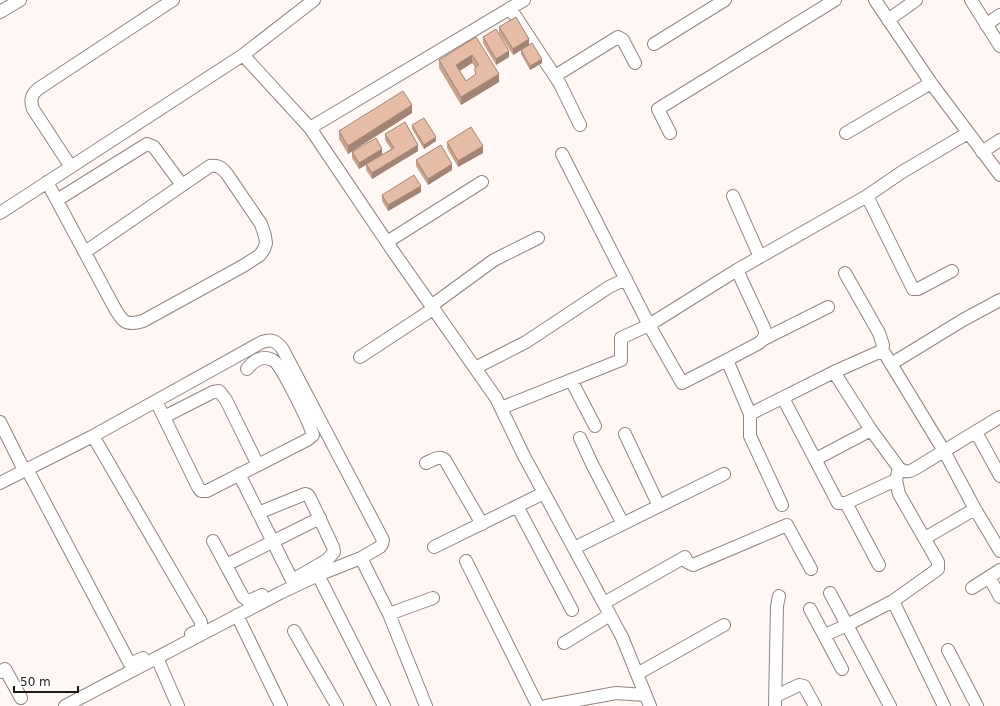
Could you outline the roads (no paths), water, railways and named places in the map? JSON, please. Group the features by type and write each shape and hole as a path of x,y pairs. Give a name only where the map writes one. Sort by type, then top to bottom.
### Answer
{"street":[{"path":"0,12 20,0"},
{"path":"71,166 33,109 31,98 33,94 38,89 173,0"},
{"path":"0,213 243,55 314,0"},
{"path":"310,128 524,0"},
{"path":"654,44 725,0"},
{"path":"670,133 658,109 835,0"},
{"path":"876,0 931,83 1000,175"},
{"path":"888,20 916,0"},
{"path":"971,0 1000,46"},
{"path":"510,8 564,91 580,125"},
{"path":"986,25 1000,15"},
{"path":"555,76 618,37 623,40 635,63"},
{"path":"243,55 310,128 387,242 496,398 524,456 622,637 650,706"},
{"path":"846,133 931,83"},
{"path":"501,408 621,360 620,338 649,325 737,270 868,196 902,172 968,133"},
{"path":"982,152 1000,140"},
{"path":"57,200 147,144 154,147 182,186"},
{"path":"562,154 649,325 682,383 828,307"},
{"path":"47,182 118,314 122,320 128,323 134,324 143,321 243,266 260,255 266,243 266,236 261,224 228,174 216,165 210,166 85,252"},
{"path":"387,242 482,182"},
{"path":"733,196 760,257"},
{"path":"868,196 914,289 918,289 952,271"},
{"path":"360,357 432,307 494,260 538,238"},
{"path":"737,270 764,328 764,339"},
{"path":"845,273 879,333 883,345 882,352"},
{"path":"475,368 526,342 608,287 626,279"},
{"path":"891,364 963,320 1000,300"},
{"path":"0,483 93,436 269,339 274,340 282,348 383,540 380,547 361,558 318,575 237,615 65,706"},
{"path":"882,352 885,354 944,450 975,509 1000,551"},
{"path":"750,414 834,372 874,354 882,352"},
{"path":"156,401 198,487 201,491 207,491 307,440 313,435 292,390 280,368 274,361 264,357 255,360 247,369"},
{"path":"727,360 750,414 750,436 782,504"},
{"path":"825,635 893,601 938,569 938,562 899,494 898,474 834,372"},
{"path":"571,380 595,426"},
{"path":"164,417 213,392 219,391 226,400 258,465"},
{"path":"783,398 837,501 841,504 846,504 903,471 910,471 1000,417"},
{"path":"0,422 130,664 199,630 202,627 201,622 93,436"},
{"path":"816,459 871,430"},
{"path":"976,432 1000,476"},
{"path":"625,434 659,506"},
{"path":"580,438 623,524"},
{"path":"426,463 438,458 445,460 482,524"},
{"path":"239,474 292,580"},
{"path":"574,548 724,474"},
{"path":"434,547 544,493"},
{"path":"213,541 243,597 248,601 292,580 327,560 333,554 333,547 308,495 305,494 258,513"},
{"path":"846,504 879,565"},
{"path":"517,506 572,610"},
{"path":"925,538 975,509"},
{"path":"226,565 320,518"},
{"path":"604,603 685,557 687,562 693,565 787,526 811,569"},
{"path":"361,558 389,614 426,706"},
{"path":"466,562 538,706"},
{"path":"972,588 1000,570"},
{"path":"318,575 384,706"},
{"path":"989,577 1000,597"},
{"path":"830,593 890,706"},
{"path":"776,701 777,606 779,596"},
{"path":"389,614 433,598"},
{"path":"893,601 944,706"},
{"path":"810,609 842,669"},
{"path":"237,615 281,706"},
{"path":"564,643 610,615"},
{"path":"637,674 724,625"},
{"path":"294,631 337,706"},
{"path":"948,650 977,706"},
{"path":"157,658 178,706"},
{"path":"2,667 20,698"},
{"path":"776,701 799,685 804,686 815,706"},
{"path":"546,706 589,702 616,693 645,695"}]}
